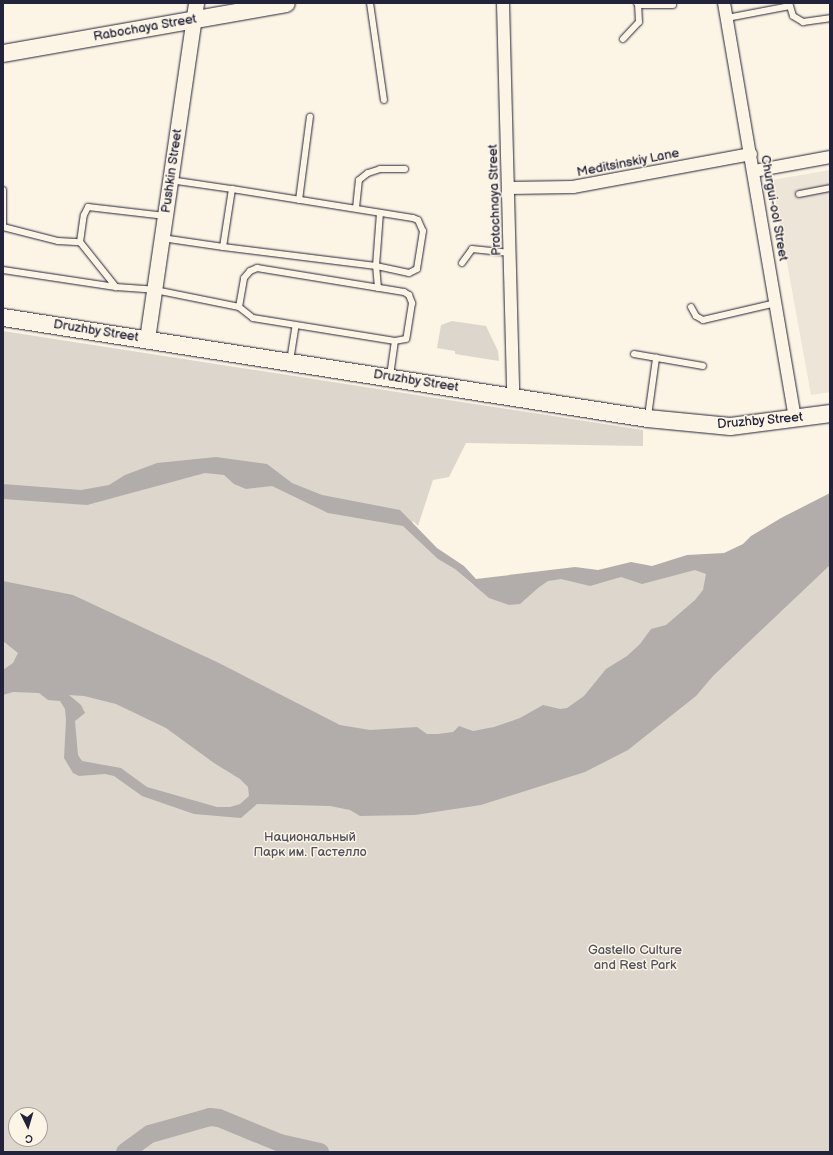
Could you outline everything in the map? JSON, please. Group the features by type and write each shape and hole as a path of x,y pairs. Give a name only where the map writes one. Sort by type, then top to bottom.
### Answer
{"main road":[{"name":"Rabochaya Street","path":"3,53 195,11 286,3"},
{"name":"Druzhby Street","path":"3,317 647,418 730,426 830,413"}],"street":[{"name":"Protochnaya Street","path":"503,3 511,253 513,396"},
{"name":"Churgui-ool Street","path":"724,3 754,171 795,418"},
{"name":"Pushkin Street","path":"147,339 195,11"},
{"name":"Meditsinskiy Lane","path":"509,188 573,187 751,154"},
{"path":"754,171 830,157"}],"lane":[{"path":"370,3 384,100"},
{"path":"623,39 639,22 638,4 673,5"},
{"path":"727,18 790,5 793,16 803,22 830,18"},
{"path":"299,200 310,117"},
{"path":"356,208 360,180 368,173 380,169 405,169"},
{"path":"162,238 413,272 418,265 422,231 418,220 356,208 170,180"},
{"path":"800,194 830,188"},
{"path":"223,247 232,189"},
{"path":"3,190 3,227 58,241 80,242"},
{"path":"116,287 80,242 84,215 88,207 165,216"},
{"path":"378,288 376,266 380,213"},
{"path":"462,263 472,249 511,253"},
{"path":"3,270 116,287 155,290 239,307 253,318 403,341 407,337 412,299 404,292 257,268 250,271 244,278 239,307"},
{"path":"691,307 696,316 703,320 776,303"},
{"path":"290,362 296,325"},
{"path":"390,377 395,340"},
{"path":"634,354 703,366"},
{"path":"647,418 656,358"}],"shaded area":[{"path":"830,170 830,392 811,395 772,180"},
{"path":"216,457 267,464 292,483 322,495 400,510 437,548 464,566 476,579 575,567 598,570 631,562 652,566 687,555 724,553 743,544 751,536 781,518 830,493 830,565 713,676 696,696 628,750 585,772 481,805 415,815 360,816 350,810 330,806 257,804 241,818 194,814 142,796 114,776 105,774 79,776 73,773 64,758 66,720 65,709 60,701 48,700 39,693 13,692 3,695 3,670 13,663 18,653 3,641 3,581 73,595 219,663 340,725 370,730 417,727 427,734 438,734 453,732 459,726 473,731 494,727 520,718 543,705 560,709 567,708 584,696 606,669 627,656 640,644 651,629 666,625 695,600 703,590 706,574 695,570 642,584 621,577 590,586 561,579 548,581 520,604 509,605 489,598 455,569 438,559 403,526 328,513 272,486 246,489 234,484 224,475 205,473 87,505 3,499 3,484 81,490 109,485 125,475 157,463","holes":["69,695 84,696 116,704 166,728 214,763 240,779 248,787 249,796 240,804 230,807 217,807 147,787 121,768 82,761 78,755 75,721 85,713 81,705"]}],"green space":[{"path":"452,321 486,326 498,351 499,361 455,354 455,351 437,348 441,325"},
{"name":"Национальный Парк им. Гастелло","path":"3,331 643,430 643,446 466,443 449,477 433,480 418,526 413,521 411,527 473,585 729,558 830,509 830,1152 3,1152"}],"waterway":[{"path":"125,1152 150,1134 210,1117 219,1118 280,1143 320,1152"}],"park label":[{"name":"Gastello Culture and Rest Park","path":"635,958"}]}
